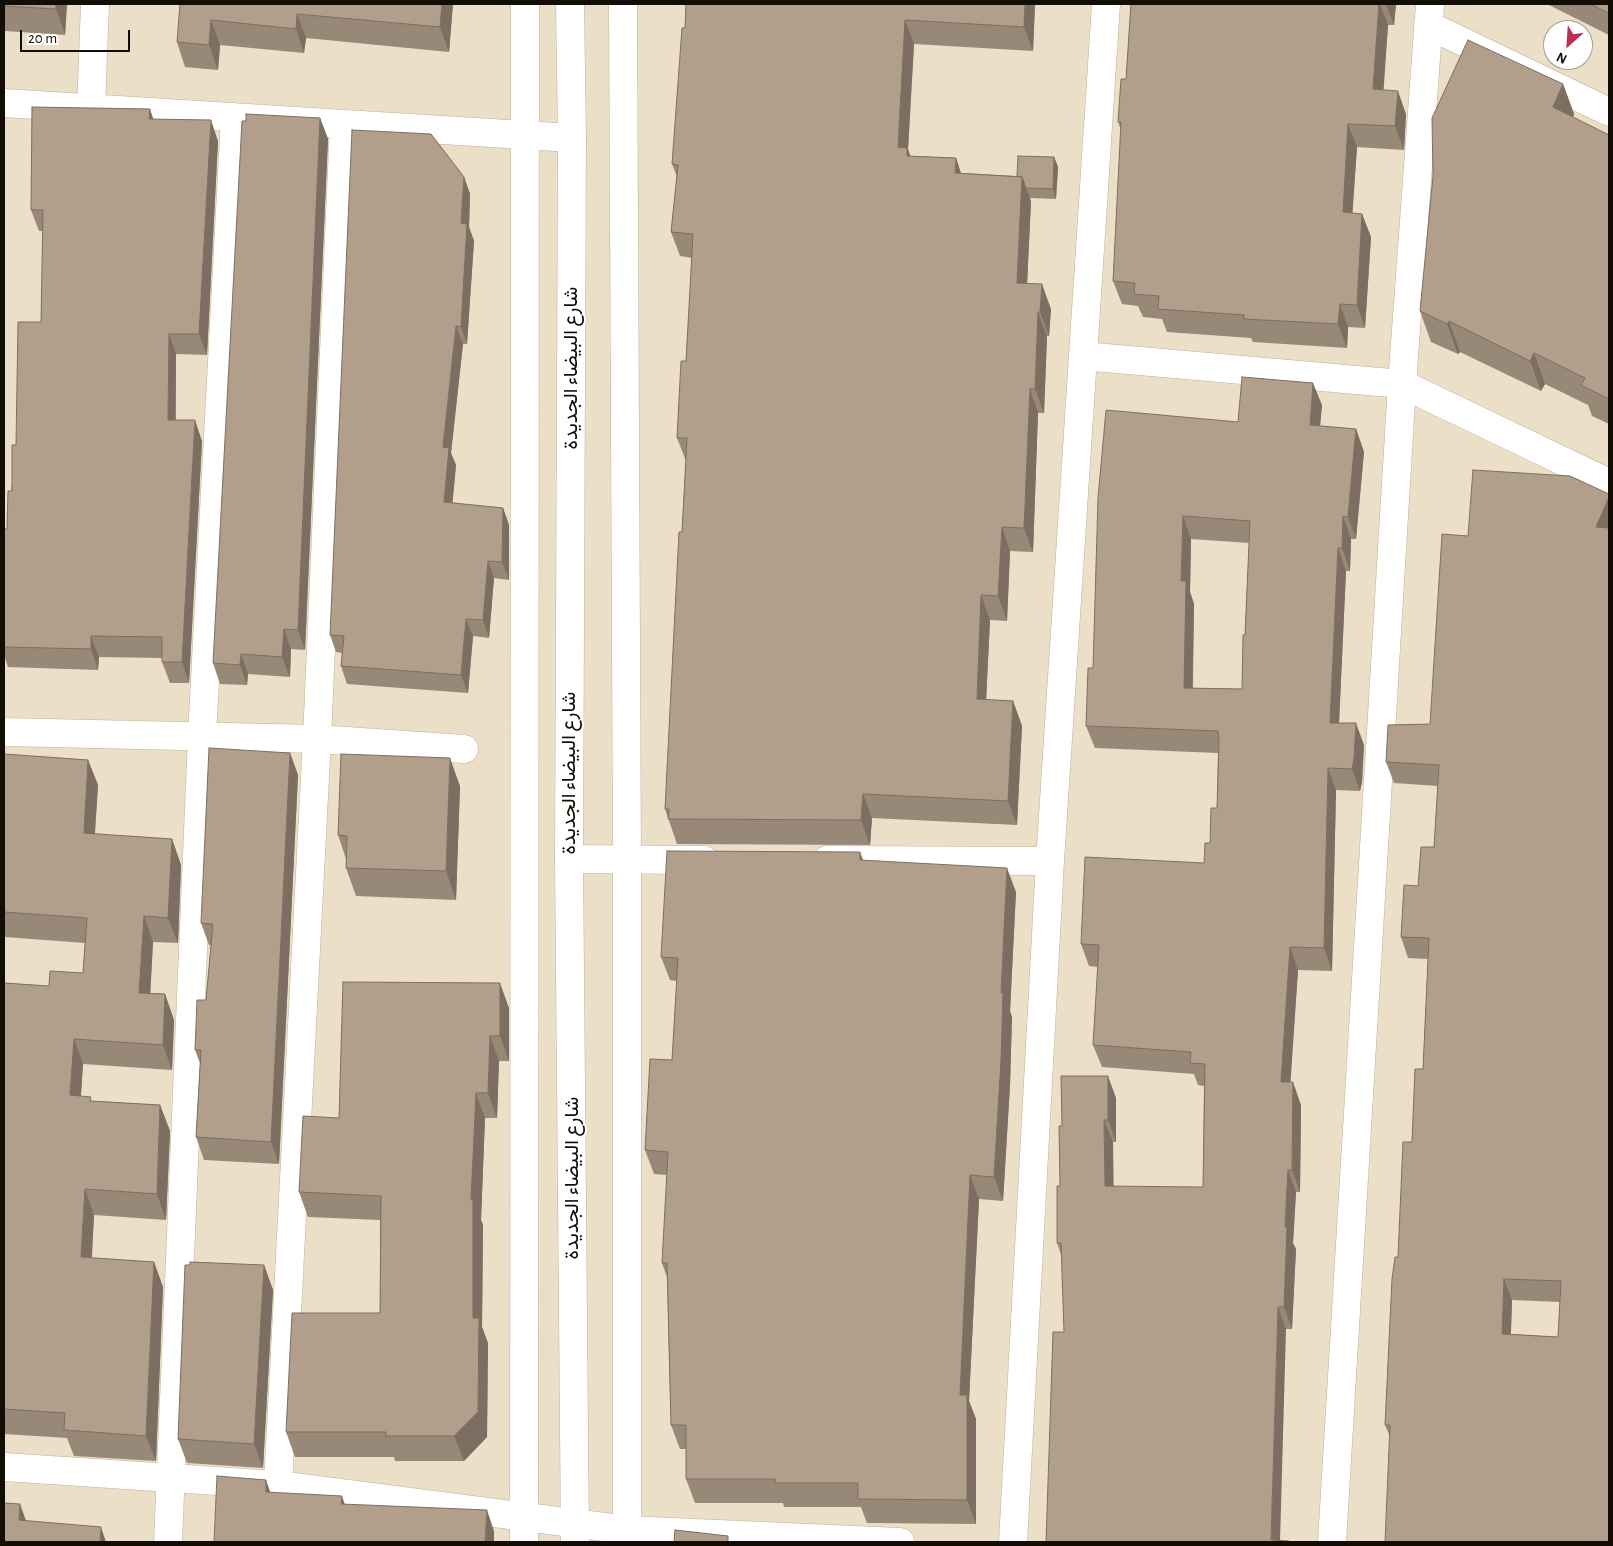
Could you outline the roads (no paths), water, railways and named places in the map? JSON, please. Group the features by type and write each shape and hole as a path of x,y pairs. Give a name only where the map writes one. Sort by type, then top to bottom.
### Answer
{"street":[{"path":"91,108 95,4"},
{"path":"524,1529 525,4"},
{"name":"شارع البيضاء الجديدة","path":"570,4 572,138 569,859 575,1533"},
{"path":"623,4 627,860 627,1536"},
{"path":"1013,1542 1050,861 1106,4"},
{"path":"1332,1542 1402,384 1429,15 1609,112"},
{"path":"4,102 572,138"},
{"path":"168,1542 202,736 235,117"},
{"path":"278,1485 317,739 344,124"},
{"path":"1083,356 1402,384 1609,483"},
{"path":"4,732 317,739 464,749"},
{"path":"569,859 726,860"},
{"path":"804,860 1050,861"},
{"path":"4,1467 278,1485 524,1529 627,1536 900,1542"}]}
